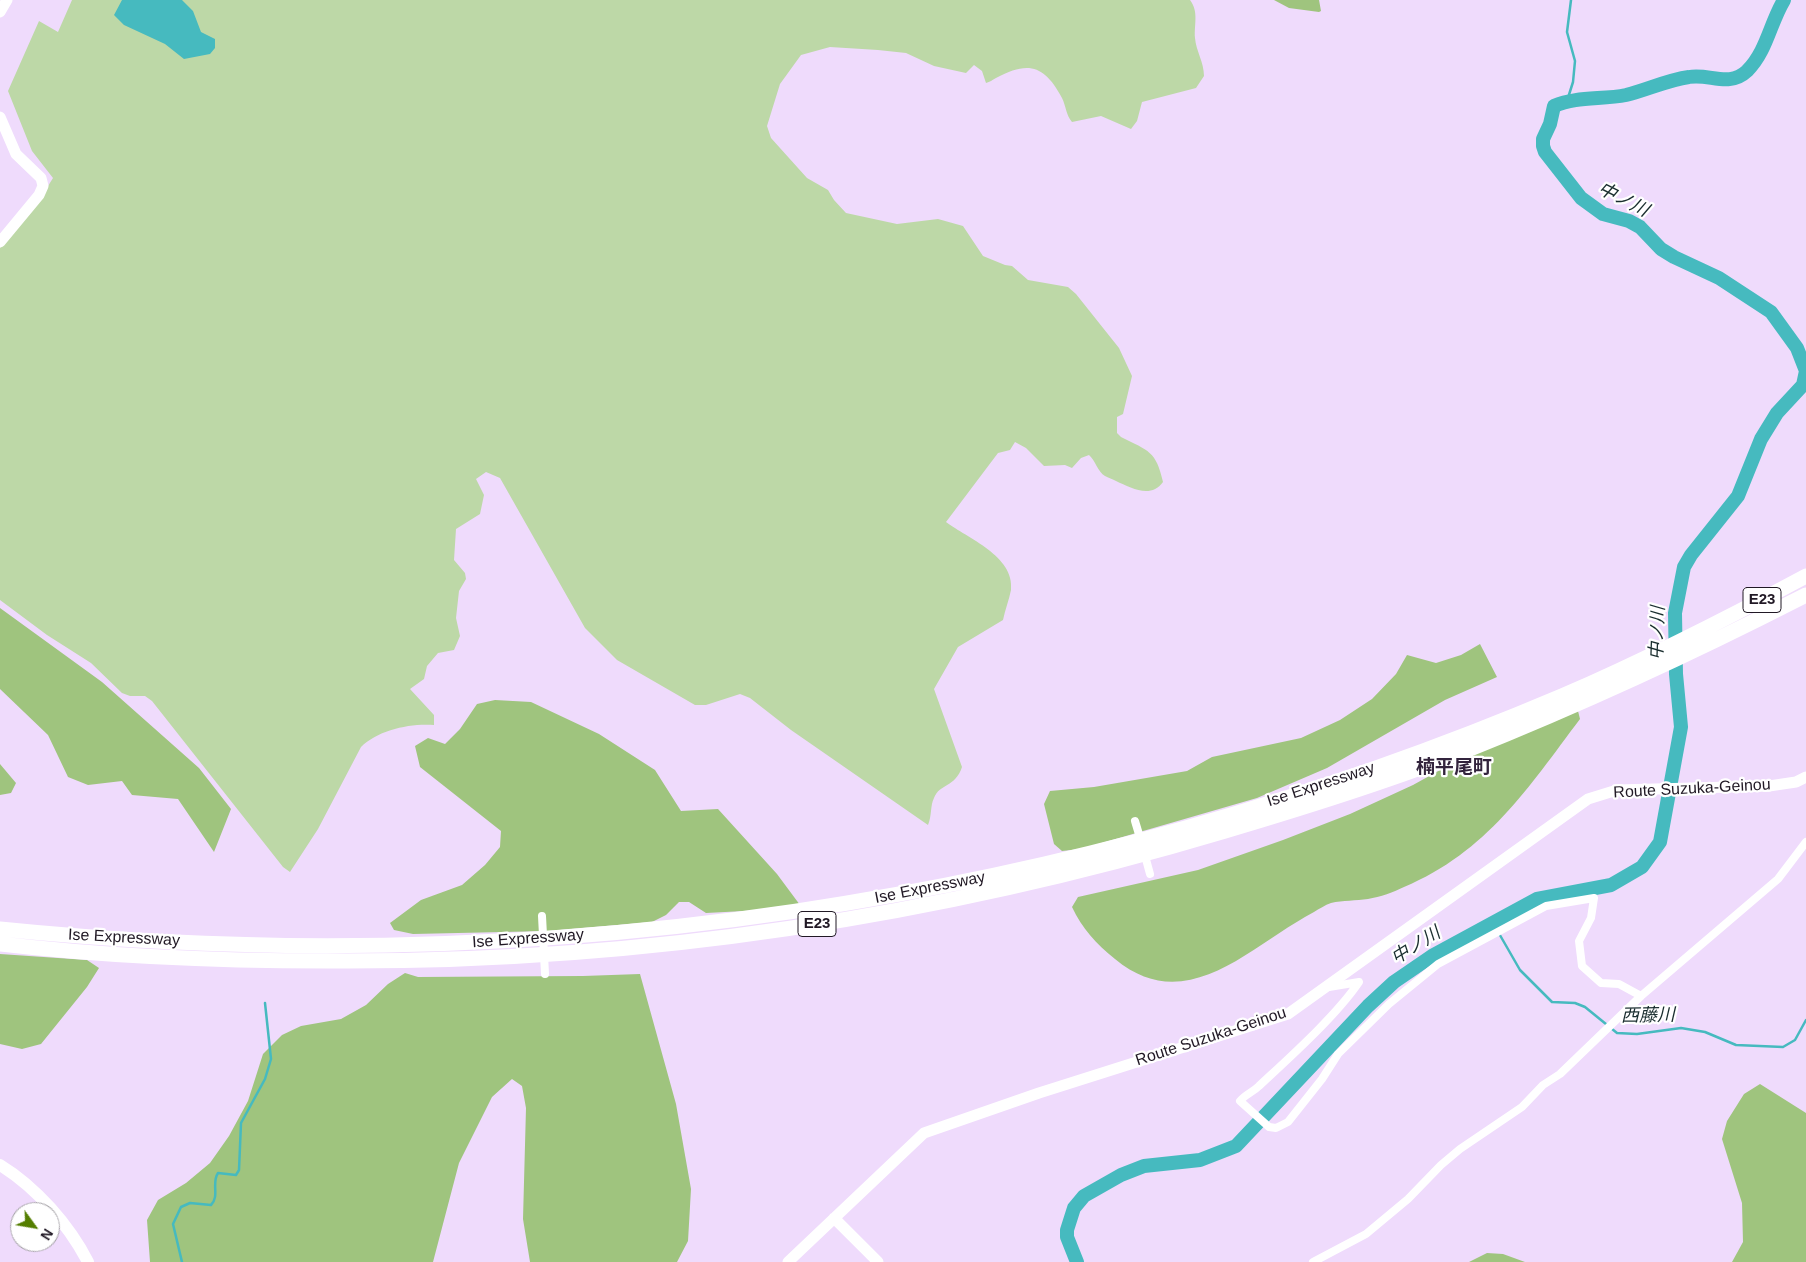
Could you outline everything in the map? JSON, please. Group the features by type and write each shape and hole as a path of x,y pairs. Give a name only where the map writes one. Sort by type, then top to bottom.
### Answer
{"highway":[{"name":"Ise Expressway","path":"0,929 159,941 282,946 368,946 553,938 774,916 1003,873 1214,819 1401,758 1511,717 1597,680 1717,623 1806,576"},
{"name":"Ise Expressway","path":"0,944 58,950 211,960 418,961 588,951 712,939 840,921 947,902 1063,876 1301,809 1463,752 1602,694 1724,638 1806,594"}],"main road":[{"path":"0,12 7,0"},
{"path":"0,117 16,154 42,178 43,186 39,195 0,242"},
{"name":"Route Suzuka-Geinou","path":"788,1262 924,1133 1039,1093 1288,1014 1588,799 1616,790 1768,786 1796,782 1806,777"},
{"path":"0,1165 19,1180 53,1213 76,1242 88,1262"},
{"path":"834,1218 878,1262"}],"street":[{"path":"1136,821 1150,874"},
{"path":"1313,1262 1369,1232 1408,1199 1441,1165 1460,1149 1522,1107 1543,1085 1560,1074 1641,996 1778,879 1806,842"},
{"path":"1328,987 1359,982 1345,1000 1306,1040 1240,1101 1269,1126 1276,1128 1288,1122 1322,1080 1338,1054 1389,1004 1438,964 1546,906 1594,898 1591,918 1579,941 1582,966 1592,977 1601,983 1619,984 1641,996"},
{"path":"542,916 545,974"}],"shaded area":[{"path":"72,0 1190,0 1196,18 1196,43 1204,76 1196,88 1142,102 1137,121 1131,129 1101,116 1072,122 1056,87 1042,73 1035,69 1018,69 986,83 982,71 974,65 966,73 934,66 906,53 830,47 801,55 780,84 767,126 771,138 807,178 828,190 846,213 897,224 938,219 963,226 983,256 1012,266 1028,280 1068,287 1076,294 1119,348 1132,376 1123,414 1117,417 1117,433 1150,453 1157,464 1163,482 1153,490 1134,489 1105,476 1100,472 1089,455 1081,458 1072,468 1065,465 1044,466 1026,448 1015,442 1010,450 998,453 946,522 988,549 998,558 1010,578 1011,590 1003,620 958,647 934,689 962,767 956,779 937,793 933,801 928,825 791,730 750,698 740,694 706,705 695,705 617,660 585,628 500,478 486,472 476,479 484,495 480,514 456,529 454,560 465,573 466,579 459,591 456,618 460,636 454,650 438,653 427,666 424,679 410,689 434,715 434,725 415,725 385,732 361,747 318,829 290,872 283,867 152,701 145,696 130,696 122,693 91,663 47,635 0,600 0,248 41,197 53,178 32,151 8,91 39,21 58,32"},
{"path":"122,0 182,0 193,11 201,32 215,39 215,48 210,54 184,59 165,44 124,25 114,15"},
{"path":"1274,0 1319,0 1321,11 1289,8"},
{"path":"0,608 102,682 199,768 231,809 214,852 178,799 132,795 122,781 88,785 68,777 48,735 0,689"},
{"path":"1480,644 1497,677 1445,700 1327,768 1257,798 1081,849 1062,851 1054,844 1044,804 1050,791 1094,787 1187,771 1212,757 1301,738 1340,720 1372,699 1396,674 1407,655 1436,663 1461,655"},
{"path":"495,700 531,702 599,734 655,770 681,811 718,809 777,874 800,905 763,910 706,913 689,902 679,902 666,915 652,922 548,931 413,934 394,930 390,923 421,900 462,885 485,865 500,847 501,831 420,767 415,746 428,738 445,744 460,729 477,704"},
{"path":"1578,711 1580,719 1523,793 1504,816 1459,856 1433,873 1400,889 1368,899 1331,903 1218,970 1193,979 1168,982 1142,976 1115,959 1102,948 1085,929 1072,907 1078,897 1198,870 1283,840 1350,814 1413,785 1460,759"},
{"path":"0,764 16,783 11,793 0,795"},
{"path":"0,954 87,960 99,968 87,987 41,1044 22,1049 0,1044"},
{"path":"405,973 418,977 640,974 676,1104 691,1189 688,1241 677,1262 530,1262 523,1219 526,1108 522,1086 512,1079 492,1097 459,1163 433,1262 150,1262 147,1220 158,1200 186,1183 210,1163 229,1136 248,1101 263,1054 282,1035 301,1026 341,1019 366,1005 388,984"},
{"path":"1760,1084 1806,1113 1806,1262 1732,1262 1743,1242 1742,1203 1722,1139 1727,1121 1744,1094"},
{"path":"1487,1253 1503,1254 1525,1262 1469,1262"}],"waterway":[{"path":"1567,101 1573,82 1575,61 1567,32 1571,0"},
{"name":"中ノ川","path":"1077,1262 1067,1237 1067,1230 1074,1208 1084,1196 1121,1175 1144,1166 1200,1160 1236,1146 1368,1006 1394,982 1432,956 1537,899 1611,885 1642,867 1660,842 1681,727 1676,674 1675,613 1684,567 1691,555 1738,496 1761,439 1777,413 1803,385 1806,371 1797,348 1771,312 1719,278 1661,249 1640,227 1629,221 1603,214 1581,198 1545,152 1543,139 1550,124 1554,106 1563,103 1581,99 1626,95 1673,80 1689,77 1733,79 1740,76 1747,71 1759,55 1784,0"},
{"name":"西藤川","path":"1493,923 1520,970 1552,1002 1575,1003 1585,1007 1617,1033 1637,1034 1681,1028 1705,1032 1736,1045 1783,1047 1795,1040 1806,1020"},
{"path":"182,1262 173,1224 181,1207 190,1203 211,1205 215,1198 215,1181 218,1173 236,1175 239,1170 241,1123 265,1079 271,1059 265,1003"}],"district":[{"name":"楠平尾町","path":"1454,768"}]}
